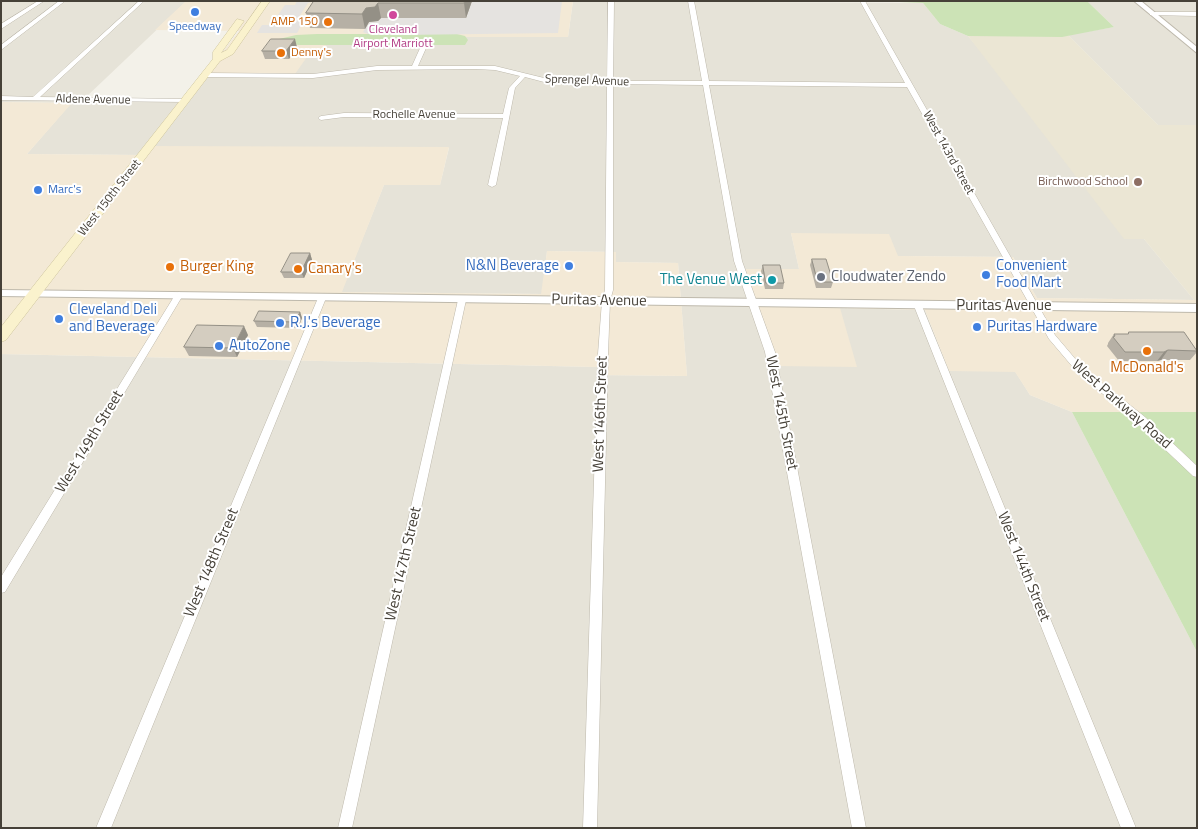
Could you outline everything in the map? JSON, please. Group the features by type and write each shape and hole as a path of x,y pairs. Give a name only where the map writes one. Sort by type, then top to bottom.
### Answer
{"main road":[{"name":"West 150th Street","path":"1,337 217,59 230,52 266,1"},
{"name":"West 150th Street","path":"217,59 217,52 244,15"}],"street":[{"path":"1,27 42,1"},
{"path":"1,48 63,1"},
{"path":"34,99 142,1"},
{"name":"West 146th Street","path":"590,828 606,301 609,290 611,1"},
{"name":"West 145th Street","path":"691,1 738,261 770,352 859,828"},
{"name":"West 143rd Street","path":"862,1 1034,306"},
{"path":"1137,1 1197,51"},
{"path":"1152,14 1197,14"},
{"path":"414,66 424,46"},
{"name":"Sprengel Avenue","path":"206,75 313,76 377,68 414,66 495,68 523,76 568,82 910,85"},
{"path":"492,185 512,88 523,76"},
{"name":"Aldene Avenue","path":"1,98 184,101"},
{"name":"Rochelle Avenue","path":"320,118 344,115 507,116"},
{"name":"Puritas Avenue","path":"1,293 1197,308"},
{"name":"West 149th Street","path":"1,588 179,295"},
{"name":"West 148th Street","path":"103,828 322,298"},
{"name":"West 147th Street","path":"345,828 462,300"},
{"name":"West 144th Street","path":"918,306 1129,828"},
{"name":"West Parkway Road","path":"1034,306 1052,337 1080,370 1141,420 1197,473"}],"shaded area":[{"path":"1,1 187,1 85,98 184,100 205,74 307,57 331,37 568,37 573,1 923,3 940,24 968,36 1144,239 1194,300 1037,298 1013,257 898,256 791,233 799,269 744,269 839,308 925,310 949,371 1015,371 1030,395 1072,412 1197,652 1197,828 1,828 1,354 597,367 597,375 687,376 678,263 616,262 616,252 547,251 542,294 341,292 384,185 440,185 449,148 140,155 27,154 71,103 3,102 1,104"},
{"path":"186,1 573,1 568,37 332,37 318,57 307,57 295,74 205,74 239,31 155,30"},
{"path":"297,1 316,1 308,3 299,17 313,18 307,26 301,26 297,33 257,33 262,25 271,25 285,5 295,5"},
{"path":"472,1 562,1 558,33 401,35 368,34 363,32 369,22 378,21 381,18 466,18"},
{"path":"1087,1 1197,1 1197,125 1158,125 1068,35 1114,27"},
{"name":"Birchwood School","path":"1068,35 1158,125 1197,125 1197,300 1194,300 1144,239 1124,239 968,36"},
{"path":"3,102 72,103 27,154 139,155 147,146 449,147 440,185 384,185 342,292 541,294 547,251 616,252 616,262 678,263 687,376 597,375 597,367 1,354 1,104"},
{"path":"791,233 889,234 898,256 1013,257 1037,298 1197,300 1197,412 1072,412 1030,395 1015,372 949,371 925,310 840,308 857,367 778,366 744,269 799,269"}],"green space":[{"path":"876,1 1087,1 1114,27 1062,37 968,36 940,24 923,3"},
{"path":"457,34 465,36 468,40 465,45 298,45 279,39 296,35"},
{"path":"1072,412 1197,412 1197,652"}],"building":[{"path":"314,1 465,1 464,3 378,3 375,7 366,8 362,14 306,13"},
{"path":"271,39 295,39 286,51 262,51"},
{"path":"291,253 310,253 301,272 281,272"},
{"path":"812,259 826,259 833,282 818,282"},
{"path":"763,265 780,265 784,283 766,283"},
{"path":"259,311 300,312 295,322 254,321"},
{"path":"197,325 244,326 233,348 184,347"},
{"path":"1129,332 1184,332 1197,351 1125,352 1113,337 1115,336 1114,334 1128,334"}],"place":[{"name":"Speedway","path":"195,12"},
{"name":"Cleveland Airport Marriott","path":"393,15"},
{"name":"AMP 150","path":"328,22"},
{"name":"Denny's","path":"281,53"},
{"name":"Birchwood School","path":"1138,182"},
{"name":"Marc's","path":"38,190"},
{"name":"N&N Beverage","path":"569,266"},
{"name":"Burger King","path":"170,267"},
{"name":"Canary's","path":"298,269"},
{"name":"Convenient Food Mart","path":"986,275"},
{"name":"Cloudwater Zendo","path":"821,277"},
{"name":"The Venue West","path":"772,280"},
{"name":"Cleveland Deli and Beverage","path":"59,319"},
{"name":"R.J.'s Beverage","path":"280,323"},
{"name":"Puritas Hardware","path":"977,327"},
{"name":"AutoZone","path":"219,346"},
{"name":"McDonald's","path":"1147,351"}]}
